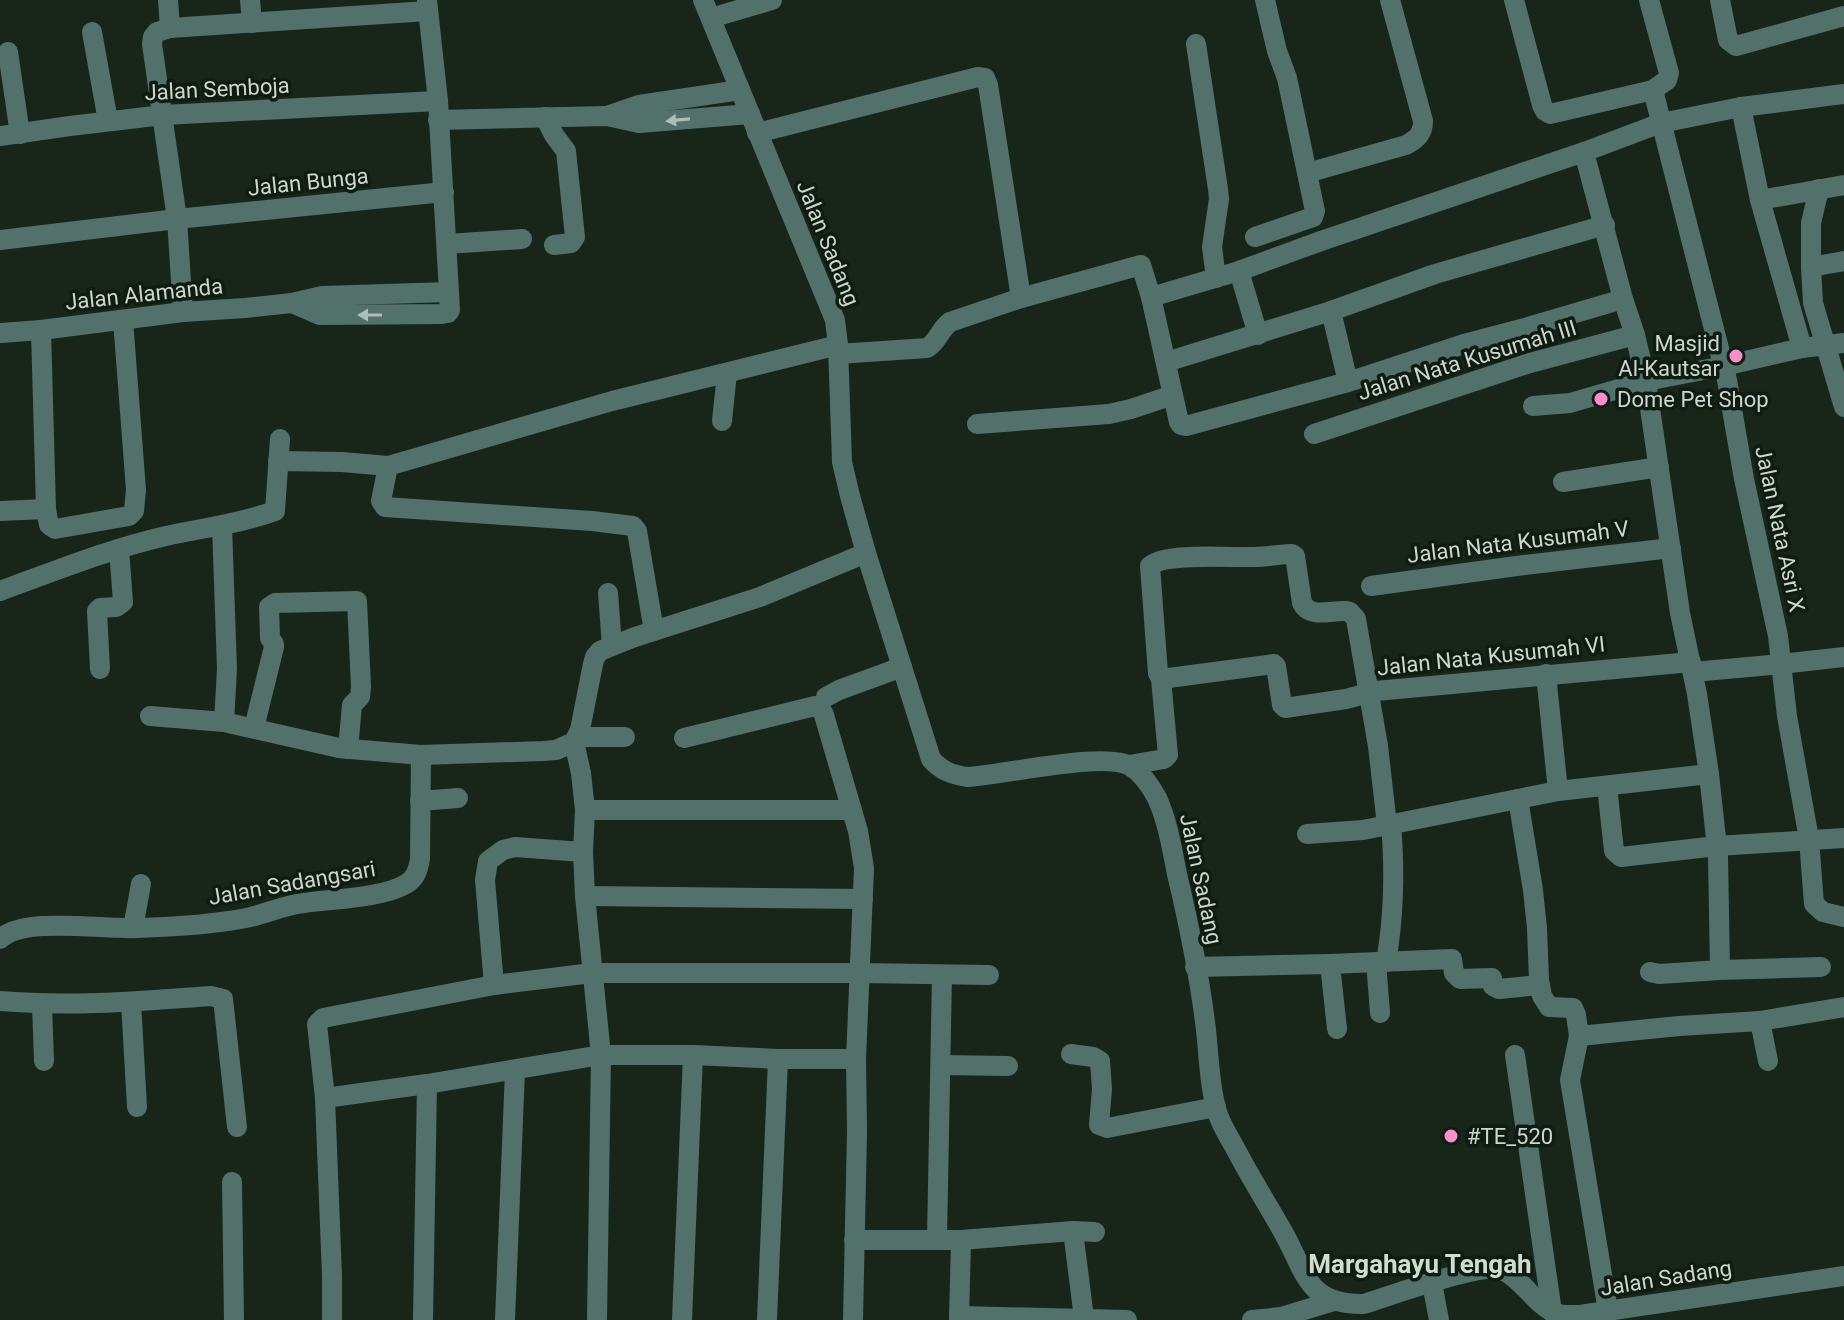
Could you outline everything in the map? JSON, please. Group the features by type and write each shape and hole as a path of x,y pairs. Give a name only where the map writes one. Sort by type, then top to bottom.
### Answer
{"street":[{"path":"168,0 170,28"},
{"path":"250,0 252,23"},
{"path":"707,9 772,0"},
{"path":"1255,237 1313,217 1315,211 1287,78 1265,0"},
{"path":"1307,173 1406,145 1423,129 1390,0"},
{"path":"1514,0 1542,105 1550,114 1653,90 1667,80 1669,73 1649,0"},
{"path":"1720,0 1728,40 1736,46 1844,16"},
{"path":"183,312 177,219 153,37 157,32 170,28 252,23 340,8 428,5 449,292"},
{"name":"Jalan Sadang","path":"707,9 835,320 842,462 866,553 931,759 947,772 968,777 1098,760 1129,765 1151,788 1164,817 1183,901 1219,1119 1307,1278 1322,1296 1334,1301"},
{"path":"92,32 108,121"},
{"path":"1196,44 1219,199 1212,247 1216,278"},
{"path":"8,52 10,135"},
{"path":"607,116 639,123 754,123 985,78 1021,298"},
{"path":"607,116 639,105 740,90"},
{"name":"Jalan Nata Asri X","path":"1653,90 1724,366 1744,479 1778,636 1787,716 1809,839 1814,904 1823,912 1844,917"},
{"path":"1151,297 1239,271 1661,123 1702,113 1844,94"},
{"path":"1741,107 1760,200 1802,348"},
{"name":"Jalan Semboja","path":"10,135 163,115 438,111 545,117 607,116"},
{"path":"545,117 566,151 575,237 571,243 554,245"},
{"path":"1584,152 1646,381 1680,613 1709,774 1717,846 1720,970"},
{"path":"1760,200 1844,185"},
{"path":"1819,189 1811,223 1813,303 1835,344 1844,407"},
{"name":"Jalan Bunga","path":"0,240 444,192"},
{"path":"1166,362 1258,335 1435,274 1605,225"},
{"path":"447,244 522,239"},
{"path":"1811,267 1844,261"},
{"path":"278,461 388,466 612,401 727,373 838,350 927,348 948,323 1139,264 1151,297 1179,422 1186,426 1348,382 1464,344 1623,299"},
{"path":"1239,271 1258,335"},
{"name":"Jalan Alamanda","path":"1,333 292,303 322,296 449,292 450,310 448,313 320,315 292,303"},
{"path":"1331,311 1348,382"},
{"path":"41,330 46,509 49,525 55,529 129,516 134,511 136,490 123,320"},
{"name":"Jalan Nata Kusumah III","path":"1314,434 1530,363 1635,335"},
{"path":"1533,406 1570,403 1646,381 1802,348 1835,344"},
{"path":"722,421 727,373"},
{"path":"977,424 1109,414 1173,395"},
{"path":"0,591 119,549 275,511 280,439"},
{"path":"388,466 381,501 385,507 633,526 637,531 654,631"},
{"path":"1563,482 1659,467"},
{"path":"0,511 46,509"},
{"path":"222,526 227,669 224,722"},
{"name":"Jalan Nata Kusumah V","path":"1371,586 1671,548"},
{"path":"100,669 97,611 116,607 123,602 119,549"},
{"path":"597,1320 601,1055 585,896 585,810 576,740 595,657 612,646 760,597 866,553"},
{"path":"1129,765 1167,757 1149,569 1152,564 1160,560 1295,556 1305,610 1346,611 1356,619 1394,855 1392,922 1381,962 1380,1013"},
{"path":"608,593 612,646"},
{"path":"254,728 274,646 270,638 269,607 275,603 357,601 361,687 360,697 352,705 348,749"},
{"name":"Jalan Nata Kusumah VI","path":"1161,679 1274,664 1283,707 1297,707 1369,692 1546,674 1781,664 1844,657"},
{"path":"826,697 902,667"},
{"path":"1546,674 1558,791"},
{"path":"684,738 815,706 824,715 852,810 864,868 856,1059 853,1320"},
{"path":"150,716 224,722 348,749 421,755 556,750 576,740 625,737"},
{"name":"Jalan Sadangsari","path":"0,939 16,930 62,925 133,928 211,924 300,903 397,888 414,878 420,859 421,755"},
{"path":"1307,834 1363,830 1558,791 1709,774"},
{"path":"1607,786 1614,851 1621,857 1717,846 1844,838"},
{"path":"420,801 458,798"},
{"path":"1518,799 1533,890 1542,996 1548,1006 1574,1010 1579,1036 1570,1080 1608,1311"},
{"path":"585,810 852,810"},
{"path":"494,985 485,880 488,861 503,850 515,847 583,852"},
{"path":"133,928 141,884"},
{"path":"585,896 863,899"},
{"path":"1195,967 1452,959 1454,973 1460,979 1490,978 1493,986 1499,989 1540,985"},
{"path":"1330,964 1337,1029"},
{"path":"1650,972 1821,967"},
{"path":"332,1320 325,1098 317,1028 323,1018 494,985 592,973 989,975"},
{"path":"937,1238 942,975"},
{"path":"0,1001 42,1004 211,996 223,999 237,1127"},
{"path":"131,1002 137,1107"},
{"path":"42,1004 44,1061"},
{"path":"1579,1036 1760,1021 1844,1007"},
{"path":"1760,1021 1768,1061"},
{"path":"1071,1054 1100,1061 1102,1089 1099,1125 1107,1128 1216,1107"},
{"path":"325,1098 601,1055 856,1059"},
{"path":"682,1320 693,1055"},
{"path":"1515,1055 1552,1312"},
{"path":"767,1320 778,1059"},
{"path":"941,1065 1008,1066"},
{"path":"505,1320 515,1070"},
{"path":"423,1320 427,1084"},
{"path":"232,1182 234,1320"},
{"path":"1073,1231 1084,1318"},
{"path":"854,1240 961,1240 1095,1232"},
{"path":"961,1240 959,1318 1127,1320"},
{"path":"1252,1320 1281,1317 1334,1301 1364,1304 1471,1271 1492,1268 1512,1277 1552,1312"},
{"name":"Jalan Sadang","path":"1552,1312 1580,1315 1844,1276"},
{"path":"1432,1283 1439,1320"}],"place":[{"name":"Masjid Al-Kautsar","path":"1736,356"},
{"name":"Dome Pet Shop","path":"1601,399"},
{"name":"#TE_520","path":"1451,1136"}],"district":[{"name":"Margahayu Tengah","path":"1420,1264"}]}
